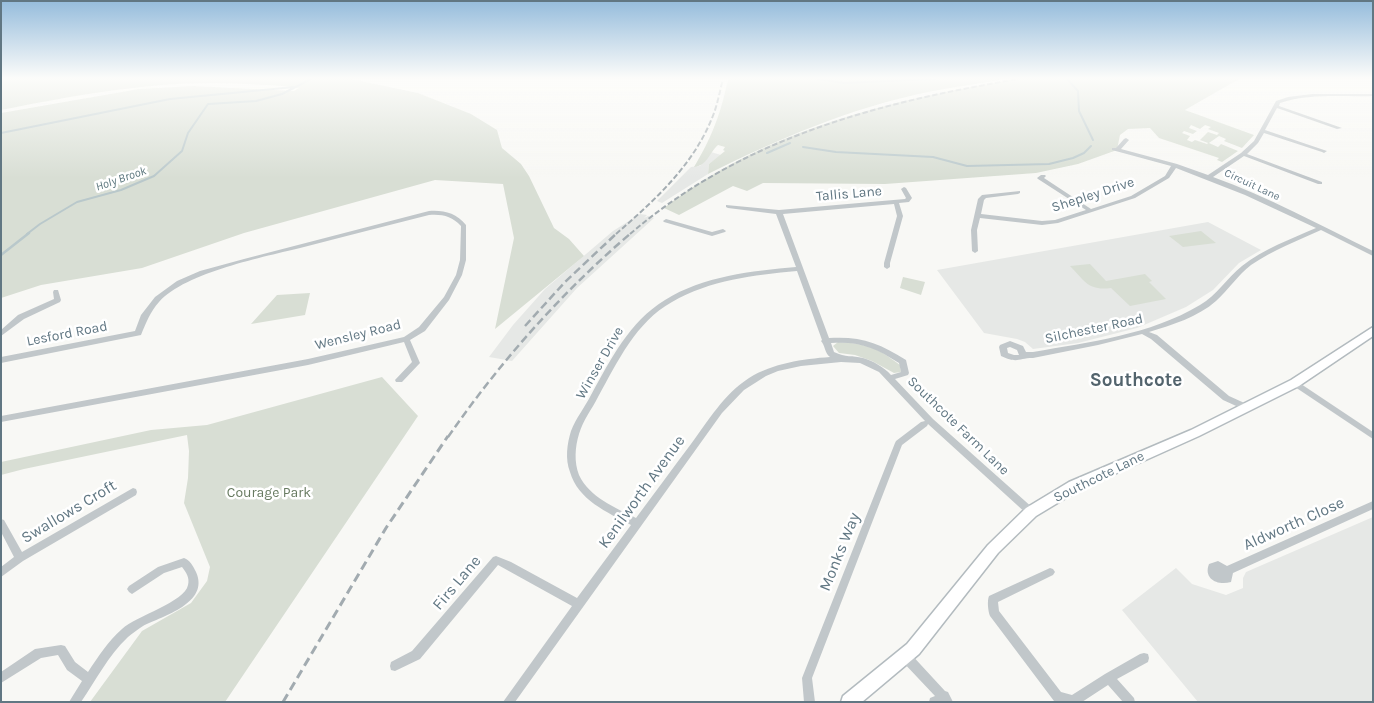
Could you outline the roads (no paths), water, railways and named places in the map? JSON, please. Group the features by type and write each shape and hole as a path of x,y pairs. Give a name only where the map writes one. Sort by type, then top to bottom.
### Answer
{"street":[{"path":"1209,177 1243,154 1256,142 1264,131 1272,112"},
{"path":"1292,112 1340,128"},
{"path":"1264,131 1324,151"},
{"name":"Circuit Lane","path":"1126,140 1116,150 1175,165 1243,190 1373,254"},
{"path":"1243,154 1320,183"},
{"name":"Shepley Drive","path":"978,216 1042,223 1056,222 1112,205 1145,191 1167,177 1175,165"},
{"path":"1043,176 1040,178 1091,211"},
{"name":"Tallis Lane","path":"728,206 778,212 907,201 909,198 904,188"},
{"path":"975,251 974,230 981,199 984,196 1018,192"},
{"path":"887,267 900,216 896,202"},
{"path":"778,212 825,341 831,354 841,359"},
{"name":"Wensley Road","path":"1,419 308,362 406,339 422,329 430,320 447,298 459,275 465,247 464,226 459,218 448,214 418,215 202,273 179,283 158,299 145,315 138,333"},
{"path":"666,221 712,234 723,231"},
{"name":"Silchester Road","path":"1023,355 1033,355 1108,342 1146,332 1204,307 1248,264 1321,228"},
{"name":"Winser Drive","path":"638,524 603,506 579,484 570,459 574,434 626,340 640,322 668,300 706,285 751,274 800,269"},
{"path":"1,334 21,317 58,300 56,292"},
{"name":"Southcote Lane","path":"849,702 904,656 928,632 994,549 1031,512 1074,486 1248,408 1295,383 1373,331"},
{"path":"1146,332 1226,398 1248,408"},
{"name":"Lesford Road","path":"1,360 138,333"},
{"path":"400,380 416,363 406,339"},
{"path":"825,341 851,339 879,346 903,362 904,373 891,378"},
{"name":"Kenilworth Avenue","path":"508,702 719,411 741,388 768,371 807,361 841,359"},
{"name":"Southcote Farm Lane","path":"841,359 861,360 882,370 930,421 1031,512"},
{"path":"1295,383 1373,436"},
{"name":"Monks Way","path":"810,702 807,678 899,443 924,424"},
{"name":"Swallows Croft","path":"1,573 20,558 133,492"},
{"name":"Aldworth Close","path":"1226,571 1373,505"},
{"name":"Swallows Croft","path":"1,523 20,558"},
{"name":"Firs Lane","path":"395,666 416,655 496,560 578,604"},
{"path":"74,702 114,646 133,627 178,603 189,594 194,584 193,574 184,562 161,570 132,589"},
{"path":"1050,572 994,599 994,612 1058,697 1073,701 1144,658"},
{"path":"1,678 39,653 61,650 71,666 90,680"},
{"path":"904,656 942,700"},
{"path":"1109,678 1130,702"}],"waterway":[{"path":"1,133 106,112"},
{"name":"Holy Brook","path":"27,234 77,202 121,190 154,176 182,151 188,133 203,112"},
{"path":"1079,112 1093,140"},
{"path":"767,153 790,143"},
{"path":"803,147 836,152 933,157 967,166 1049,164 1073,158 1084,153 1091,146"},
{"name":"Holy Brook","path":"1,255 29,233"}],"railway":[{"path":"616,234 673,180 696,148 714,112"},
{"path":"630,234 673,201 718,173 765,149 867,112"},
{"path":"525,326 565,282 617,233"},
{"path":"448,437 510,355 533,329 580,280 631,233"},
{"path":"283,702 386,528 448,436"}],"district":[{"name":"Southcote","path":"1136,381"}],"park label":[{"name":"Courage Park","path":"269,493"}]}
